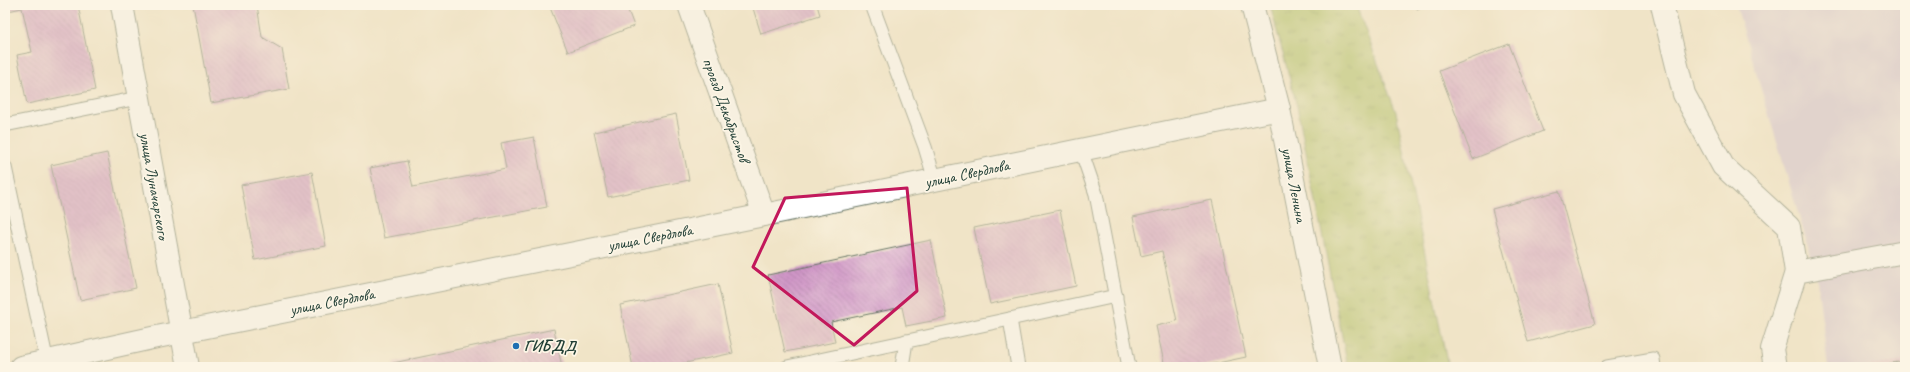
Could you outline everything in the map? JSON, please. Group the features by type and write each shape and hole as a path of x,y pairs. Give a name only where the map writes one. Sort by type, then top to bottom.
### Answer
{"street":[{"name":"улица Луначарского","path":"122,5 188,367"},
{"name":"проезд Декабристов","path":"689,5 764,215"},
{"name":"улица Ленина","path":"1252,5 1279,110 1330,367"},
{"path":"1662,5 1684,94 1723,166 1789,227 1796,272 1772,349 1775,367"},
{"name":"улица Свердлова","path":"21,367 181,332 1279,110"},
{"path":"1796,272 1905,252"}],"lane":[{"path":"872,5 925,147 935,180"},
{"path":"5,125 138,98"},
{"path":"1081,150 1096,194 1130,367"},
{"path":"5,167 47,362"},
{"path":"787,367 1116,296"},
{"path":"1010,318 1018,367"},
{"path":"902,367 906,341"},
{"path":"1607,367 1653,359 1654,367"}],"highlighted area":[{"path":"907,188 917,291 854,345 753,267 785,198"}],"shaded area":[{"path":"1736,5 1905,5 1905,367 1828,367 1816,273"}],"green space":[{"path":"1270,5 1356,5 1396,112 1448,367 1348,367 1297,106"}],"building":[{"path":"7,5 78,5 95,90 27,104 17,55 32,52 22,8 8,11"},
{"path":"193,5 257,5 262,37 282,49 289,89 211,103"},
{"path":"549,5 626,5 634,26 568,52"},
{"path":"752,5 817,5 820,15 761,34"},
{"path":"1416,5 1426,5 1417,9"},
{"path":"1509,44 1543,131 1473,159 1439,71"},
{"path":"676,114 689,180 608,197 594,132"},
{"path":"534,137 547,207 384,238 370,168 407,161 413,187 506,169 501,143"},
{"path":"107,153 136,288 80,300 51,165"},
{"path":"312,172 326,246 255,260 241,185"},
{"path":"1559,191 1595,324 1528,342 1492,209"},
{"path":"1212,200 1246,357 1199,367 1165,367 1156,326 1177,321 1162,251 1141,256 1133,217"},
{"path":"1060,210 1076,286 990,304 974,228"},
{"path":"931,240 947,318 906,326 902,307 831,322 835,342 785,352 768,275"},
{"path":"718,284 733,353 666,367 633,367 620,305"},
{"name":"ГИБДД","path":"554,329 562,367 394,367 393,363"},
{"path":"1905,361 1905,367 1871,367 1871,366"}],"place":[{"name":"ГИБДД","path":"516,346"}]}
